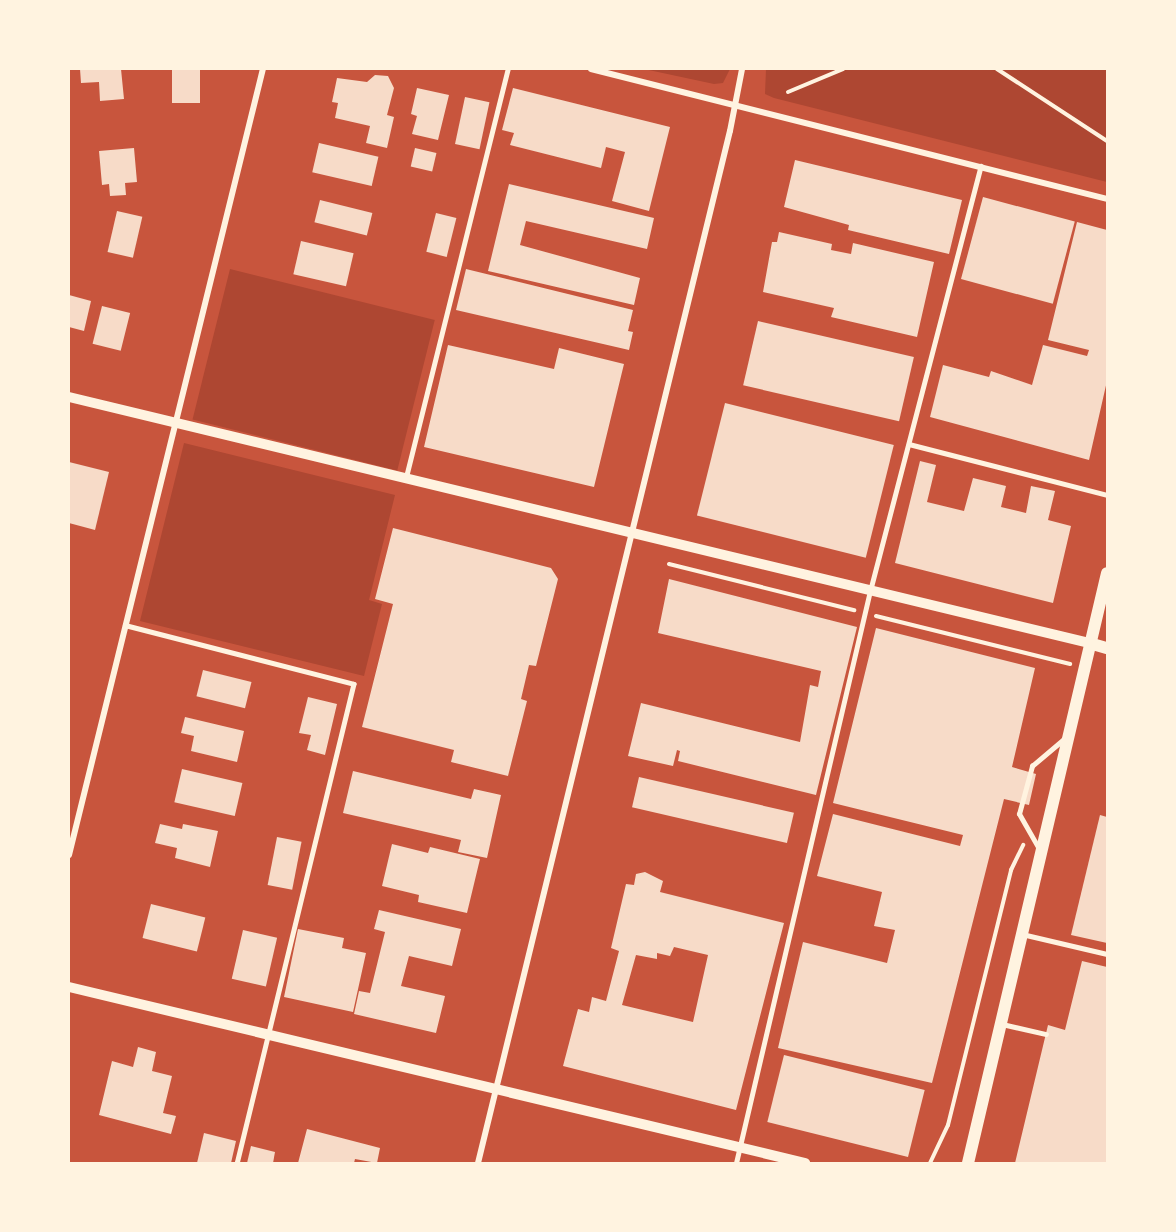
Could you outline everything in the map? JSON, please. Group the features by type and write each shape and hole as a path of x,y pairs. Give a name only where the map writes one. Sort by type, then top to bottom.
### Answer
{"main road":[{"path":"968,1163 1107,573"},
{"path":"1089,643 1107,648"}],"street":[{"path":"69,855 263,69"},
{"path":"591,69 1107,199"},
{"path":"478,1163 633,533 736,105 742,69"},
{"path":"69,397 1089,643"},
{"path":"69,987 803,1163"}],"lane":[{"path":"405,478 508,69"},
{"path":"736,1163 870,591 981,166"},
{"path":"909,444 1107,495"},
{"path":"125,625 354,684 237,1163"},
{"path":"1041,852 1019,814 1032,766 1068,735"},
{"path":"1022,934 1107,954"},
{"path":"1000,1024 1046,1034"}],"path":[{"path":"788,92 843,69"},
{"path":"997,69 1107,141"},
{"path":"669,564 1083,668"},
{"path":"930,1163 948,1125 1011,870 1029,832"}],"shaded area":[{"path":"644,69 730,69 723,83 714,84"},
{"path":"766,69 1107,69 1107,182 774,98 765,94"},
{"path":"230,269 435,320 397,470 193,419"},
{"path":"184,443 395,495 369,600 382,604 364,676 140,621"}],"building":[{"path":"80,69 121,69 124,99 100,101 99,82 81,83"},
{"path":"172,69 200,69 200,103 172,103"},
{"path":"375,75 388,76 394,88 387,115 394,117 387,148 366,143 370,126 335,118 338,103 332,102 337,78 367,82"},
{"path":"417,88 449,95 438,140 412,134 417,116 411,114"},
{"path":"513,88 670,127 649,211 612,201 625,152 606,147 601,168 510,145 514,133 502,130"},
{"path":"465,97 489,102 479,149 455,144"},
{"path":"319,143 378,157 372,186 312,172"},
{"path":"134,148 137,182 125,183 126,195 110,196 109,184 102,185 99,151"},
{"path":"415,148 436,153 432,171 411,167"},
{"path":"795,160 962,200 949,254 848,230 849,225 784,207"},
{"path":"509,184 654,218 647,249 526,221 520,245 640,278 634,305 488,271"},
{"path":"983,197 1075,222 1053,304 961,279"},
{"path":"320,200 372,213 367,235 314,222"},
{"path":"117,211 142,217 133,258 108,252"},
{"path":"436,213 456,218 447,257 426,252"},
{"path":"1077,222 1107,230 1107,381 1089,460 930,417 943,365 989,377 991,371 1032,385 1043,345 1087,356 1089,350 1048,340"},
{"path":"779,232 832,244 831,250 851,254 853,243 934,262 917,337 831,317 834,308 763,292 772,242 777,242"},
{"path":"301,241 354,253 346,286 293,274"},
{"path":"466,269 633,310 628,331 633,332 629,350 456,310"},
{"path":"69,295 91,301 84,331 69,327"},
{"path":"102,306 130,313 121,351 93,344"},
{"path":"758,321 914,357 899,421 743,385"},
{"path":"448,345 554,369 559,348 624,364 594,487 424,447"},
{"path":"725,403 894,445 866,558 697,516"},
{"path":"920,461 936,465 927,502 964,511 973,478 1006,486 1001,507 1026,513 1031,486 1055,491 1048,520 1071,526 1053,603 895,563"},
{"path":"69,462 109,472 95,530 69,523"},
{"path":"393,528 551,568 558,579 536,666 529,665 521,699 527,701 508,776 451,762 454,750 362,727 393,604 375,599"},
{"path":"669,579 857,627 816,795 678,761 680,751 677,750 673,766 628,756 641,703 800,742 810,685 818,687 821,671 658,633"},
{"path":"876,628 1035,668 1012,767 1036,774 1029,805 1004,799 932,1083 778,1048 803,942 887,963 895,930 874,926 882,892 817,876 833,814 960,846 963,835 833,803"},
{"path":"203,670 252,682 245,708 196,696"},
{"path":"308,697 337,704 325,755 307,750 311,735 299,733"},
{"path":"185,717 244,731 237,762 191,751 194,736 181,733"},
{"path":"182,769 242,783 235,816 174,802"},
{"path":"353,771 471,799 474,789 501,795 487,858 458,852 461,840 343,813"},
{"path":"639,777 794,813 787,843 632,807"},
{"path":"1100,815 1107,817 1107,943 1071,935"},
{"path":"160,824 182,829 183,824 218,831 210,867 175,858 177,848 155,843"},
{"path":"277,837 302,842 292,890 268,885"},
{"path":"392,844 428,853 430,847 480,859 467,913 418,902 419,895 382,886"},
{"path":"645,872 663,881 660,892 784,923 736,1110 563,1066 578,1009 589,1012 592,997 606,1001 619,951 611,948 626,884 634,885 636,874","holes":["674,947 708,955 693,1022 622,1005 636,955 657,959 657,953 670,956"]},
{"path":"151,904 205,918 197,952 143,938"},
{"path":"379,910 461,929 452,966 409,956 401,986 445,996 436,1033 354,1014 359,991 370,993 385,932 374,929"},
{"path":"298,929 344,938 342,948 366,953 353,1012 284,997"},
{"path":"243,930 277,938 266,987 232,979"},
{"path":"1082,961 1107,967 1107,1163 1015,1163 1048,1025 1065,1030"},
{"path":"138,1047 156,1052 152,1071 172,1076 163,1113 176,1116 171,1134 99,1115 112,1061 133,1067"},
{"path":"784,1055 925,1090 908,1157 767,1122"},
{"path":"307,1129 380,1148 377,1163 355,1159 354,1163 298,1163"},
{"path":"204,1133 236,1141 231,1163 197,1163"},
{"path":"251,1146 275,1152 273,1163 247,1163"}]}
